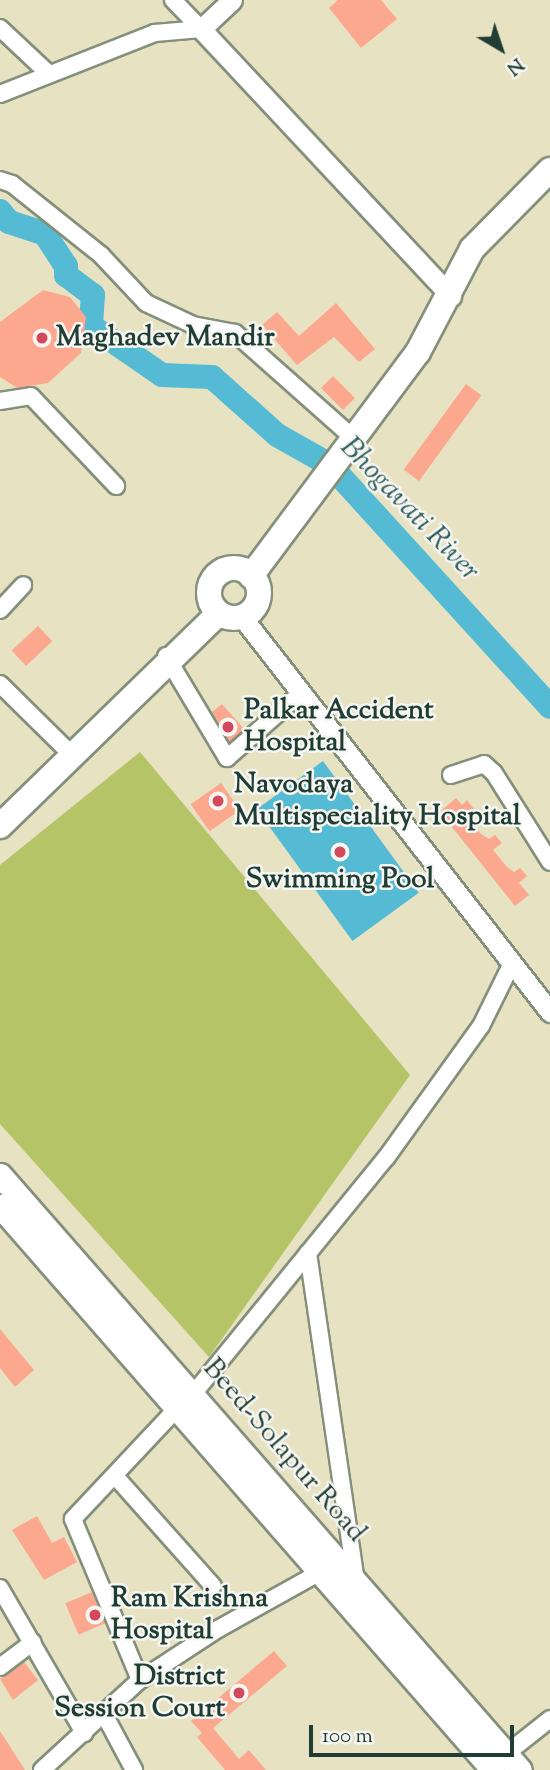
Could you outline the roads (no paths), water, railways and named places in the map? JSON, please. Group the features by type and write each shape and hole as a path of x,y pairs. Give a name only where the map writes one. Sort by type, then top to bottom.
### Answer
{"main road":[{"path":"251,576 352,437 418,352 451,296 472,249 550,170"},
{"path":"0,817 167,659 231,613 258,599 251,576 237,569 215,577 209,592 231,613"},
{"path":"0,825 167,659"},
{"name":"Beed-Solapur Road","path":"0,1175 186,1399 322,1571 506,1765"},
{"name":"Beed-Solapur Road","path":"0,1206 355,1577 506,1765"}],"street":[{"path":"173,0 451,296"},
{"path":"0,94 155,33 201,29 232,0"},
{"path":"0,28 48,73"},
{"path":"0,180 12,184 101,255 146,303 193,324 235,333 352,437"},
{"path":"0,401 31,396 116,486"},
{"path":"0,610 23,585"},
{"path":"231,613 302,692 550,1012"},
{"path":"231,613 550,997"},
{"path":"167,659 227,758 302,692"},
{"path":"0,684 68,751"},
{"path":"451,775 484,764 494,773 550,862"},
{"path":"140,1680 73,1519 186,1399 386,1158 481,1026 512,963"},
{"path":"308,1253 355,1577"},
{"path":"115,1476 213,1586"},
{"path":"42,1770 140,1680 218,1629 322,1571"},
{"path":"2,1598 33,1642 83,1732"},
{"path":"0,1667 33,1642"},
{"path":"104,1714 134,1770"},
{"path":"506,1765 550,1719"}],"water":[{"name":"Swimming Pool","path":"323,761 419,893 352,941 257,809"}],"waterway":[{"name":"Bhogavati River","path":"0,211 9,222 45,234 66,266 66,275 93,295 91,326 162,375 212,377 277,435 330,465 550,707"}],"place":[{"name":"Maghadev Mandir","path":"42,338"},
{"name":"Palkar Accident Hospital","path":"228,727"},
{"name":"Navodaya Multispeciality Hospital","path":"218,801"},
{"name":"Swimming Pool","path":"340,852"},
{"name":"Ram Krishna Hospital","path":"95,1615"},
{"name":"District Session Court","path":"239,1693"}]}
